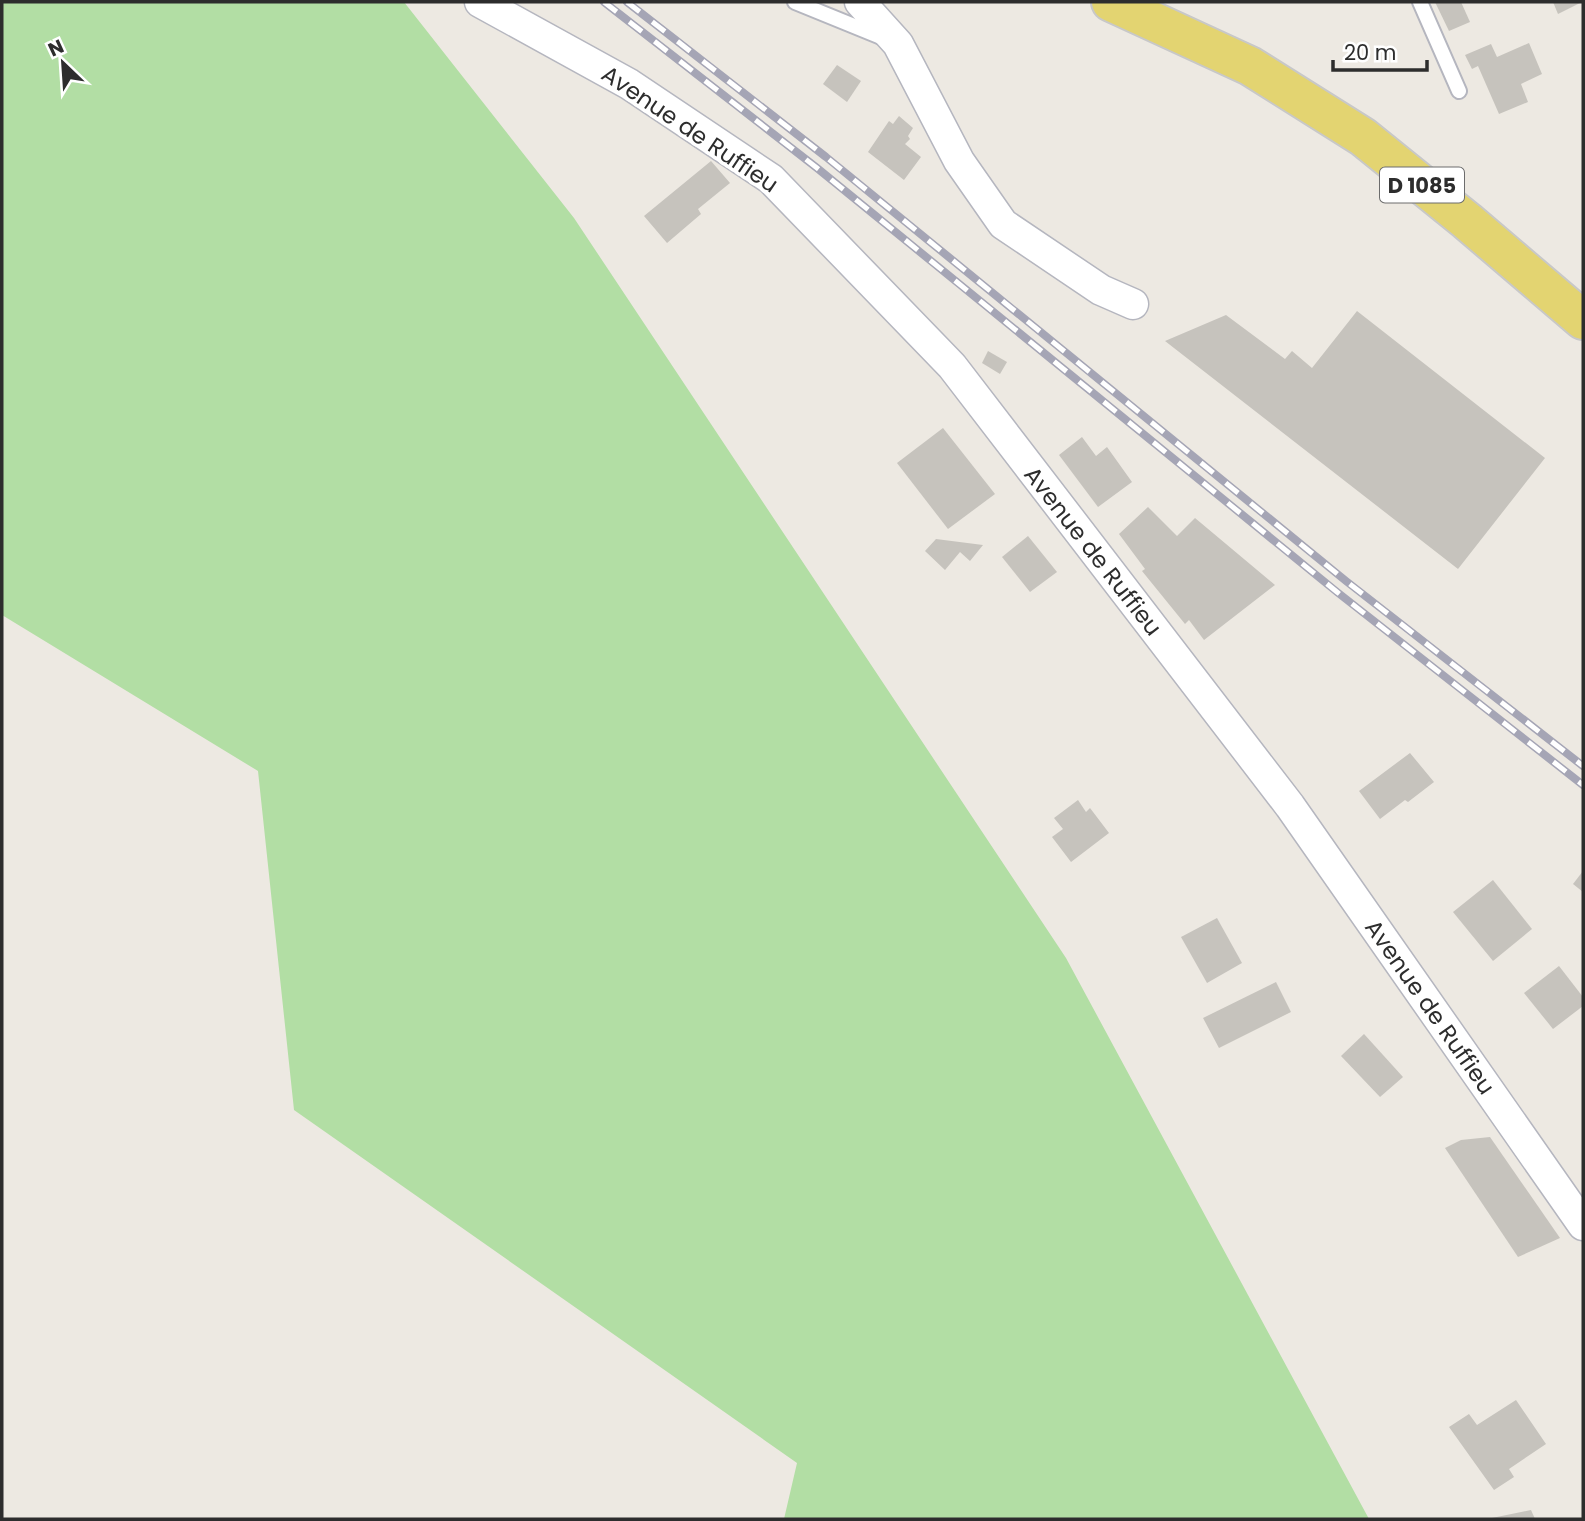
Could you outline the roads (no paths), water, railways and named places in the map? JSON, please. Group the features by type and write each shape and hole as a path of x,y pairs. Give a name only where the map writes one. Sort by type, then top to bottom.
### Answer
{"main road":[{"name":"D 1085","path":"1111,2 1250,66 1363,137 1583,320"}],"street":[{"name":"Avenue de Ruffieu","path":"480,2 629,84 771,179 952,366 1290,806 1583,1225"},
{"path":"860,2 898,44 959,161 1003,224 1101,290 1133,304"}],"lane":[{"path":"795,2 898,44"},
{"path":"1420,2 1459,91"}],"railway":[{"path":"604,2 817,168 1337,592 1583,785"},
{"path":"627,2 826,157 1346,581 1583,766"}]}
